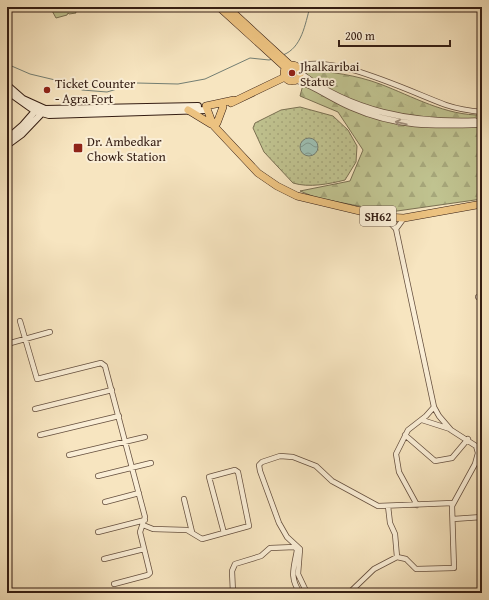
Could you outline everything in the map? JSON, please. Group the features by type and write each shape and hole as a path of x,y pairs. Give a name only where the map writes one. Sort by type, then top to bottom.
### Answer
{"main road":[{"path":"219,7 291,68"},
{"path":"227,7 273,54"},
{"path":"285,77 289,81 291,68"},
{"path":"285,77 284,73 291,68"},
{"path":"27,129 43,111 209,108 234,100 285,77"},
{"path":"7,85 36,109"},
{"path":"7,91 22,103 53,115 188,110 223,107 234,100"},
{"path":"22,103 27,110 26,122"},
{"path":"188,110 215,124 223,107"},
{"name":"SH62","path":"209,108 215,124 277,186 309,200 385,217 404,218 482,204"},
{"path":"7,139 26,122 36,109"},
{"path":"7,144 27,129 53,115"}],"street":[{"path":"291,68 310,64 348,69 384,80 447,106 468,111 482,112"},
{"path":"291,68 331,94 368,108 416,120 482,120"},
{"path":"291,68 353,108 393,121 425,126 482,124"},
{"path":"385,217 396,229 434,407 439,416 451,430"},
{"path":"396,229 404,218"},
{"path":"20,321 37,379 103,363 112,390 138,493 144,523 140,532 149,575 114,584"},
{"path":"7,344 50,332"},
{"path":"35,409 112,390"},
{"path":"417,505 401,478 396,464 397,450 412,426 422,420 434,407"},
{"path":"40,435 119,416"},
{"path":"422,420 451,430 482,448"},
{"path":"405,435 435,461 449,460 468,439"},
{"path":"69,455 144,437"},
{"path":"348,593 374,569 397,557 406,559 416,569 454,568 453,504 477,461 478,451 474,443"},
{"path":"307,593 298,574 300,549 287,537 279,523 264,485 259,467 260,464 280,456 293,457 316,466 332,481 374,504 388,506 453,504"},
{"path":"98,476 151,463"},
{"path":"98,532 144,523 153,529 184,530 192,532 202,539 250,525 238,472 235,470 209,477 224,532"},
{"path":"105,502 138,493"},
{"path":"184,499 192,532"},
{"path":"388,506 390,523 395,534 397,557"},
{"path":"453,519 482,518"},
{"path":"233,593 232,571 235,564 261,556 268,548 280,547 295,548 297,550 293,571 293,582 300,593"},
{"path":"104,559 144,549"}],"green space":[{"path":"50,7 77,7 77,9 75,10 76,13 68,13 67,15 56,18"},
{"path":"307,70 362,78 442,109 482,115 482,199 390,212 317,198 300,191 350,181 363,150 338,112 300,96"},
{"path":"300,107 333,116 348,130 357,146 356,162 345,180 312,185 293,183 264,152 253,128 255,123 281,110"}],"water":[{"path":"305,138 313,138 318,143 316,154 313,156 305,156 300,151 300,143"}],"waterway":[{"path":"283,55 295,47 299,41 310,7"},
{"path":"7,64 30,74 72,84 82,90 107,92 137,83 178,84 205,79 250,58 273,59"}],"place":[{"name":"Jhalkaribai Statue","path":"292,73"},
{"name":"Ticket Counter - Agra Fort","path":"47,90"},
{"name":"Dr. Ambedkar Chowk Station","path":"78,148"}]}
